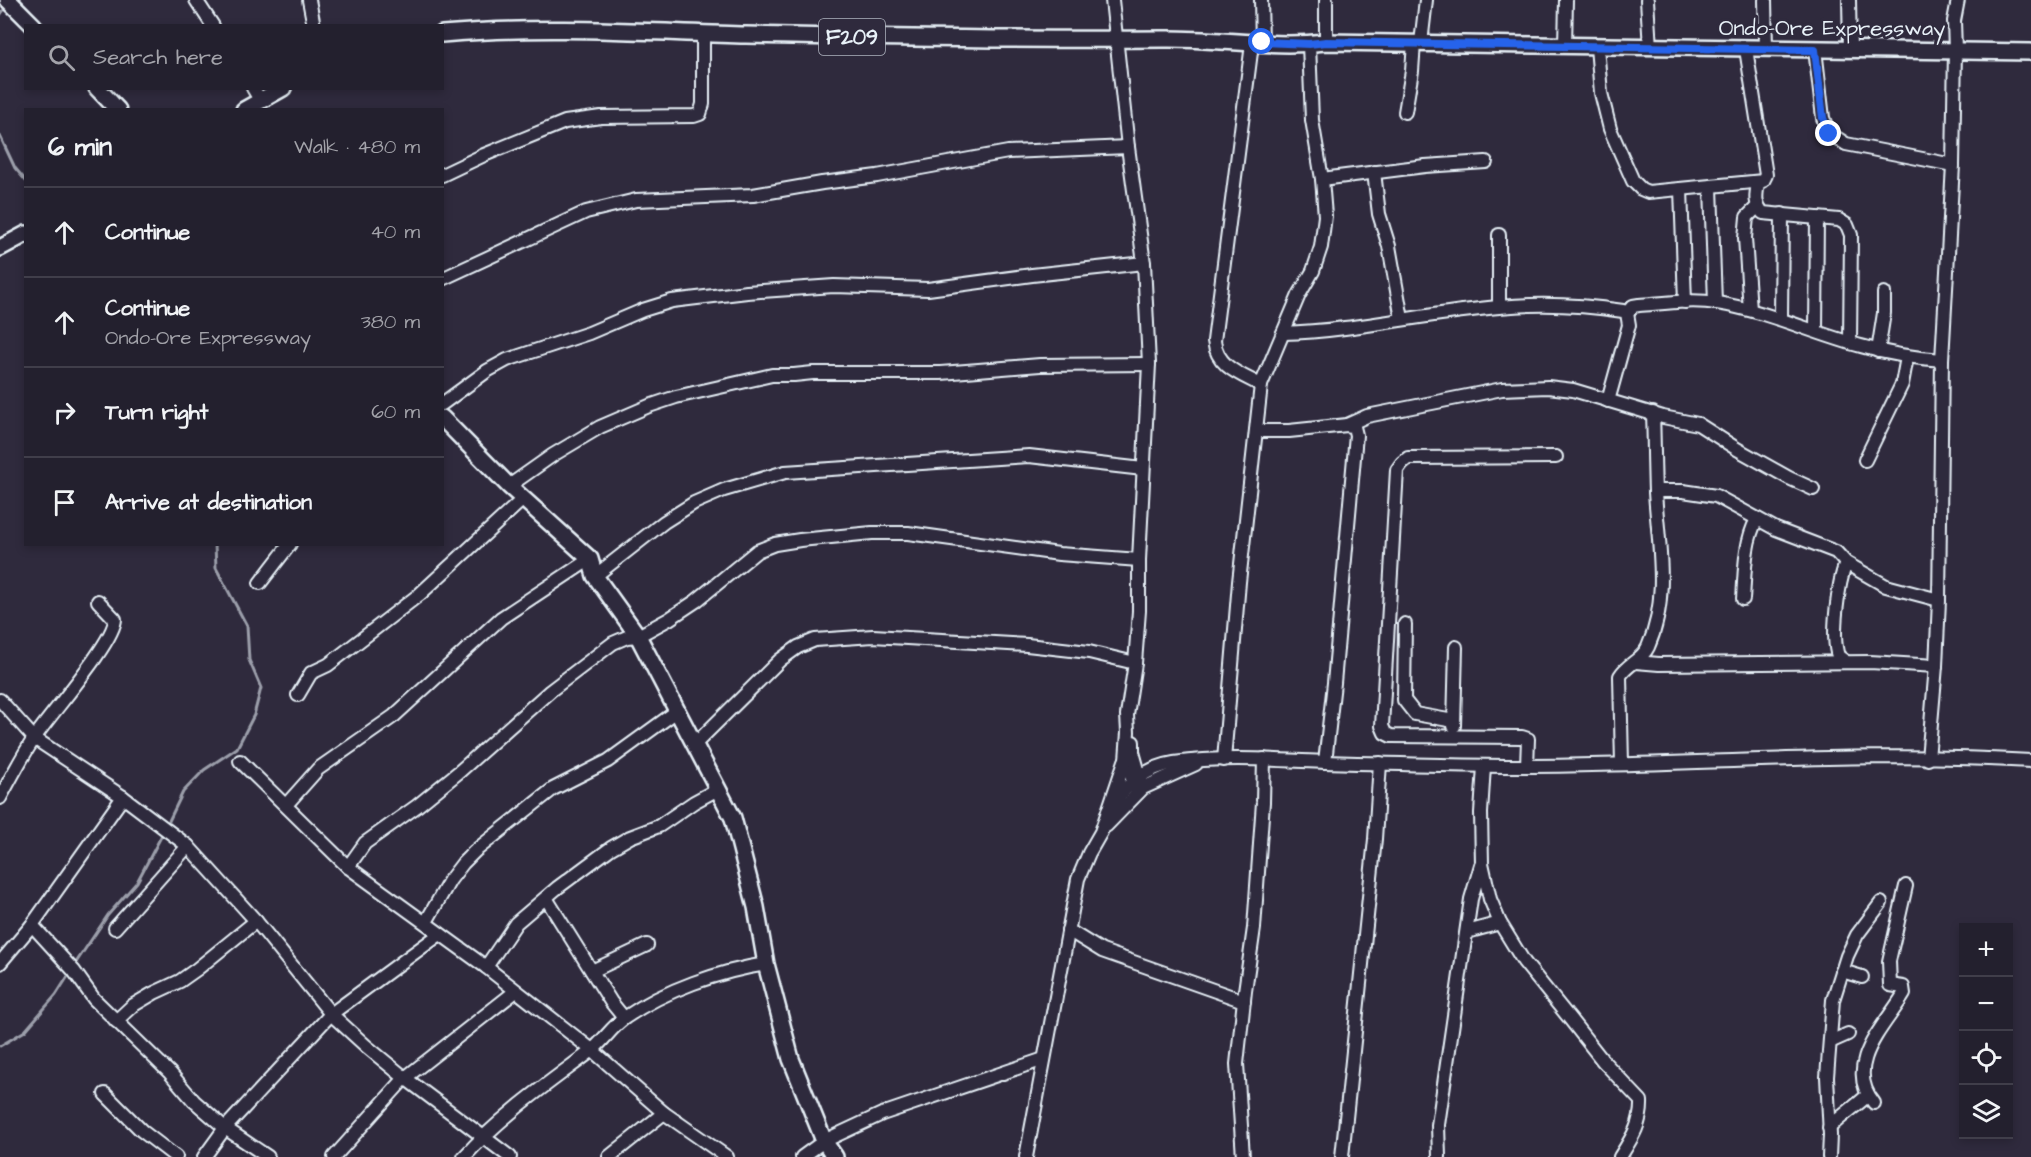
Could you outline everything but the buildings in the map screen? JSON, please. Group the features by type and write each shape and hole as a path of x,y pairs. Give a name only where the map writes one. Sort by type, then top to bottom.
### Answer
{"main road":[{"path":"13,5 32,24"},
{"name":"F209","path":"444,34 511,30 931,39 1189,39 1309,44"},
{"name":"Ondo-Ore Expressway","path":"1309,44 1326,42 1418,43 2031,52"},
{"path":"98,90 116,108"},
{"path":"246,108 256,94 274,90"},
{"path":"0,248 24,235"},
{"path":"444,420 509,486 590,559 595,576 638,636 733,818 756,907 766,964 791,1059 824,1141 834,1157"}],"street":[{"path":"196,0 212,24"},
{"path":"309,0 314,24"},
{"path":"1101,832 1130,756 1133,732 1127,715 1136,663 1149,363 1143,263 1112,0"},
{"path":"1261,0 1257,43 1214,341 1215,352 1227,367 1261,385"},
{"path":"1326,0 1326,42"},
{"path":"1406,112 1426,0"},
{"path":"1565,46 1566,0"},
{"path":"1647,0 1650,48"},
{"path":"1765,0 1766,48"},
{"path":"1850,0 1850,50"},
{"path":"1928,759 1939,600 1942,360 1953,165 1954,21 1958,0"},
{"path":"444,174 484,155 565,123 601,117 694,116 700,114 704,104 703,33"},
{"path":"1224,760 1239,582 1261,385 1299,295 1313,271 1321,247 1325,216 1322,179 1311,120 1309,44"},
{"path":"1597,47 1603,102 1610,129 1633,181 1648,192 1763,181 1766,175 1746,49"},
{"path":"1815,50 1823,118 1829,134 1846,144 1953,165"},
{"path":"444,278 586,212 636,200 753,195 877,176 1008,152 1128,147"},
{"path":"1322,179 1425,166 1486,162"},
{"path":"1374,172 1379,214 1389,246 1402,319"},
{"path":"1758,183 1757,207 1763,213 1839,220 1847,225 1851,235 1850,343"},
{"path":"1711,187 1715,303"},
{"path":"1681,189 1685,302"},
{"path":"1750,310 1745,238 1747,217 1757,207"},
{"path":"1781,318 1782,214"},
{"path":"1816,331 1817,218"},
{"path":"1499,235 1499,306"},
{"path":"444,403 487,371 507,360 589,333 643,310 672,301 747,292 834,286 928,289 1032,274 1143,263"},
{"path":"1878,351 1884,313 1884,293"},
{"path":"1608,401 1629,326 1627,314 1633,306 1639,305 1715,303 1781,318 1878,351 1907,357 1942,360"},
{"path":"1283,333 1499,306 1593,308 1618,310 1627,314"},
{"path":"1865,460 1902,384 1907,357"},
{"path":"509,486 553,455 600,427 649,406 676,397 772,375 940,373 1040,365 1149,363"},
{"path":"1256,431 1289,431 1347,425 1367,416 1502,389 1548,387 1573,390 1663,417 1698,423 1737,449 1813,489"},
{"path":"1622,764 1620,676 1623,670 1636,662 1647,648 1654,627 1659,599 1661,575 1655,491 1653,413"},
{"path":"1325,762 1356,435 1354,427 1347,425"},
{"path":"595,576 664,522 694,503 756,479 785,472 1029,456 1143,469"},
{"path":"1527,766 1528,739 1522,737 1391,736 1385,734 1383,726 1397,470 1408,458 1556,457"},
{"path":"1655,491 1683,491 1716,496 1776,529 1836,552 1846,563 1886,586 1939,600"},
{"path":"298,695 311,673 328,665 420,594 523,499"},
{"path":"1743,599 1746,554 1752,528 1758,519"},
{"path":"348,867 365,843 417,806 460,771 550,690 613,643 627,637 638,636 669,619 696,601 757,551 775,544 872,533 908,533 1059,554 1139,560"},
{"path":"261,583 289,546"},
{"path":"286,805 318,769 400,711 501,618 590,559"},
{"path":"1846,563 1839,590 1835,638 1838,656 1846,662"},
{"path":"0,798 34,738 112,633 115,619 98,601"},
{"path":"1404,624 1404,700 1415,714 1454,721"},
{"path":"695,744 780,660 798,647 815,640 873,636 983,642 1089,652 1136,663"},
{"path":"1453,736 1456,646"},
{"path":"1636,662 1670,664 1846,662 1936,666"},
{"path":"0,700 34,738 189,846 256,921 331,1014 405,1078 510,1157"},
{"path":"426,922 450,880 475,851 554,789 608,761 677,711"},
{"path":"1130,756 1146,762 1171,764 1206,760 1264,759 1484,766 1892,757 2031,761"},
{"path":"1130,756 1138,784"},
{"path":"1243,1157 1238,1064 1254,928 1264,759"},
{"path":"1026,1157 1078,879 1089,853 1101,832 1138,784 1206,760"},
{"path":"240,761 348,867 486,967 592,1050 664,1113 726,1157"},
{"path":"1341,1157 1375,839 1380,763"},
{"path":"1108,812 1117,797 1171,764"},
{"path":"1484,766 1481,813 1482,864 1490,899 1500,923 1524,962 1603,1061 1641,1101 1641,1114 1635,1134 1620,1157"},
{"path":"486,967 516,923 557,888 611,848 630,837 659,826 718,789"},
{"path":"0,963 32,925 123,798"},
{"path":"115,928 189,846"},
{"path":"1439,1157 1438,1125 1471,899 1482,864"},
{"path":"1829,1128 1840,1116 1871,1099 1863,1076 1865,1052 1904,994 1903,987 1890,985 1888,961 1906,886"},
{"path":"546,898 611,1002 624,1018"},
{"path":"1828,1157 1827,1077 1833,1000 1857,935 1881,903"},
{"path":"116,1021 132,1006 180,981 256,921"},
{"path":"1467,932 1500,923"},
{"path":"32,925 71,968 94,999 170,1073 194,1101 225,1128 268,1157"},
{"path":"1068,930 1102,951 1244,1001"},
{"path":"204,1157 225,1128 331,1014 440,934"},
{"path":"592,971 647,945"},
{"path":"464,1157 483,1135 535,1092 592,1050 624,1018 644,1006 703,979 741,968 766,964"},
{"path":"1842,971 1862,977"},
{"path":"334,1157 405,1078 516,992"},
{"path":"1830,1042 1848,1034"},
{"path":"802,1157 824,1141 882,1114 1044,1059"},
{"path":"105,1094 142,1131 176,1157"},
{"path":"609,1157 664,1113"}],"waterway":[{"path":"0,15 6,7"},
{"path":"0,136 15,168 24,179"},
{"path":"167,825 183,792 204,770 237,748 254,715 261,688 249,660 247,626 216,568 215,546"},
{"path":"73,967 108,915 137,882 164,831"},
{"path":"0,1046 25,1031 56,995 70,973"}],"route":[{"path":"1262,42 1815,50 1823,118 1829,134"}]}
